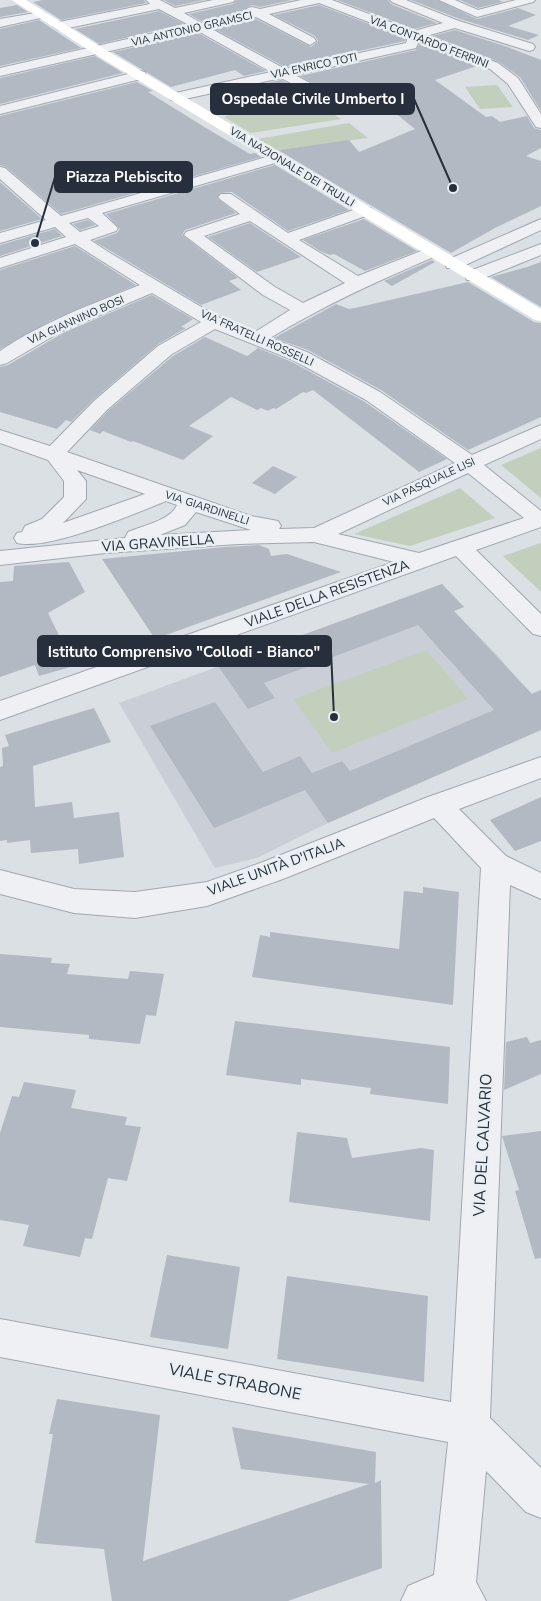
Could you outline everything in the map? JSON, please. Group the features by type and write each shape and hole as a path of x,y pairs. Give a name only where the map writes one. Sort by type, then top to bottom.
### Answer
{"street":[{"name":"VIA NAZIONALE DEI TRULLI","path":"19,0 97,50 541,316"},
{"name":"VIA ANTONIO GRAMSCI","path":"0,72 316,0"},
{"name":"VIA CONTARDO FERRINI","path":"322,0 494,66 513,81 539,117"},
{"path":"396,0 455,24 489,33 522,55"},
{"path":"174,12 232,1 310,40"},
{"path":"368,19 448,1 476,14 523,1 531,10 536,12"},
{"path":"59,26 156,2 320,94"},
{"path":"354,7 369,4"},
{"path":"0,23 41,15"},
{"path":"414,35 455,24"},
{"name":"VIA ENRICO TOTI","path":"176,96 412,45 414,35"},
{"path":"494,66 522,55 541,40"},
{"path":"12,55 56,78 76,91"},
{"path":"0,110 140,75"},
{"path":"513,81 541,97"},
{"path":"13,94 25,104"},
{"path":"0,238 277,158"},
{"name":"VIA FRATELLI ROSSELLI","path":"0,171 8,187 59,221 104,257 214,322 300,356 374,396 469,463 540,520"},
{"path":"226,197 286,239 357,283"},
{"path":"286,239 365,211"},
{"path":"0,244 8,260 110,228 91,212"},
{"path":"254,215 192,235 268,291 303,310"},
{"path":"453,264 541,224"},
{"path":"473,276 541,249"},
{"path":"257,338 303,310 357,283 432,252"},
{"name":"VIA GIANNINO BOSI","path":"0,359 18,346 60,326 154,286"},
{"path":"54,454 100,405 165,350 214,322"},
{"name":"VIA PASQUALE LISI","path":"317,535 541,431"},
{"name":"VIA GIARDINELLI","path":"0,436 246,522 317,535 420,560"},
{"name":"VIA GRAVINELLA","path":"6,540 50,524 75,499 75,481 54,454"},
{"name":"VIA GRAVINELLA","path":"6,540 51,535 83,526 164,494"},
{"path":"106,546 145,534 177,520 186,513 189,502"},
{"name":"VIALE DELLA RESISTENZA","path":"0,710 420,560 540,520"},
{"name":"VIA GRAVINELLA","path":"0,558 106,546 238,537 317,535"},
{"path":"460,547 541,628"},
{"name":"VIALE UNITÀ D'ITALIA","path":"0,882 74,901 135,905 207,894 273,871 438,805 541,767"},
{"path":"438,805 496,864 541,887"},
{"name":"VIA DEL CALVARIO","path":"447,1597 470,1426 496,864"},
{"name":"VIALE STRABONE","path":"0,1338 470,1426"},
{"path":"470,1426 541,1497"}],"shaded area":[{"path":"442,584 464,607 454,611 499,657 530,694 541,690 541,730 328,823 257,858 215,868 119,703"}],"green space":[{"path":"497,85 513,107 480,109 465,87"},
{"path":"306,96 341,119 251,133 224,117 233,113"},
{"path":"349,123 368,138 277,150 258,139"},
{"path":"541,448 541,498 501,465"},
{"path":"460,488 495,518 410,546 354,534"},
{"path":"541,543 541,592 503,556"},
{"path":"427,650 468,699 332,753 293,699"}],"building":[{"path":"43,0 144,0 146,3 61,20 33,2"},
{"path":"164,0 204,0 175,6"},
{"path":"237,0 292,0 260,7 252,5 244,11 201,21 189,14 233,4"},
{"path":"337,0 388,0 391,4 437,23 414,29"},
{"path":"411,0 437,0 477,19 518,8 536,15 508,26 539,35 528,40 460,19"},
{"path":"460,0 499,0 503,2 478,8"},
{"path":"17,5 28,12 0,17 0,8"},
{"path":"319,5 406,38 405,41 285,67 215,29 256,19 311,47 318,41 315,36 274,15"},
{"path":"159,11 184,24 99,44 75,29"},
{"path":"39,20 81,48 0,66 0,29"},
{"path":"455,30 541,60 541,111 520,77 499,62 432,36"},
{"path":"198,33 266,71 244,76 235,70 171,87 113,52"},
{"path":"420,43 477,66 435,80 486,117 492,116 500,122 527,116 534,128 541,130 541,148 526,156 541,161 541,206 495,228 451,253 278,150 349,140 359,152 415,129 364,88 329,92 300,76 416,50"},
{"path":"95,56 123,73 0,104 0,78"},
{"path":"281,80 306,93 279,99 258,85"},
{"path":"137,82 153,91 148,92 206,128 250,154 255,153 261,157 61,214 6,167 0,165 0,116"},
{"path":"275,165 349,210 288,231 232,192 220,193 217,198 236,213 185,230 182,235 238,278 229,281 241,290 201,305 94,241 117,233 120,229 106,214"},
{"path":"0,182 42,219 0,231"},
{"path":"364,219 417,251 365,271 334,254 330,255 320,251 303,240"},
{"path":"88,220 95,225 80,230 73,224"},
{"path":"250,223 301,257 257,272 208,237"},
{"path":"55,229 62,236 0,256 0,245"},
{"path":"75,246 136,285 50,321 0,349 0,270"},
{"path":"432,260 435,262 392,286 384,281"},
{"path":"541,262 541,307 491,277 527,267"},
{"path":"468,282 534,322 541,323 541,417 468,450 381,390 308,350 274,338 336,304 349,309 355,308"},
{"path":"152,295 193,319 181,327 186,328 157,345 93,400 71,422 66,420 57,429 0,412 0,367 8,365 63,333"},
{"path":"205,337 247,356 258,348 292,362 365,402 447,459 419,472 313,390 306,393 303,392 276,409 273,408 268,411 261,408 257,410 231,397 189,426 213,436 183,460 103,431 100,434 90,430 109,410 173,356"},
{"path":"273,466 297,477 275,494 252,483"},
{"path":"259,545 269,549 271,556 287,554 341,572 155,639 102,559 225,547"},
{"path":"69,562 85,592 48,613 74,666 39,676 35,665 0,677 0,582 13,581 14,566"},
{"path":"442,584 464,607 454,611 532,694 541,690 541,730 328,823 305,790 214,828 150,726 215,702 263,772 300,756 312,773 342,761 350,771 494,710 418,625 264,683 275,698 248,709 218,666"},
{"path":"94,708 111,742 33,766 35,807 72,802 74,818 119,812 124,857 79,864 78,849 31,853 30,840 7,843 7,840 0,841 0,767 3,766 2,748 9,746 5,735"},
{"path":"541,797 541,841 515,851 490,820"},
{"path":"423,887 459,892 453,1005 252,977 260,935 270,937 270,932 399,949 404,891 423,893"},
{"path":"0,954 52,958 51,963 70,964 67,974 128,979 130,971 164,974 156,1016 146,1015 140,1044 89,1039 89,1035 0,1027"},
{"path":"235,1021 450,1047 448,1104 370,1094 371,1088 301,1079 301,1085 226,1075"},
{"path":"527,1037 530,1043 541,1040 541,1074 504,1090 506,1042"},
{"path":"24,1082 76,1090 71,1108 127,1117 125,1125 141,1127 127,1181 108,1178 92,1239 85,1238 80,1257 23,1246 29,1225 0,1220 0,1133 12,1096 19,1097"},
{"path":"541,1131 541,1258 535,1259 515,1191 519,1190 502,1136"},
{"path":"297,1132 347,1138 352,1158 421,1148 434,1150 430,1221 289,1202"},
{"path":"167,1255 240,1267 228,1349 150,1337"},
{"path":"287,1276 428,1296 424,1382 277,1359"},
{"path":"57,1399 160,1415 143,1561 369,1484 241,1469 232,1427 376,1452 375,1483 381,1480 382,1568 288,1601 112,1601 104,1549 35,1543 53,1434 49,1434"}],"place":[{"name":"Ospedale Civile Umberto I","path":"453,188"},
{"name":"Piazza Plebiscito","path":"35,243"},
{"name":"Istituto Comprensivo \"Collodi - Bianco\"","path":"334,717"}]}
